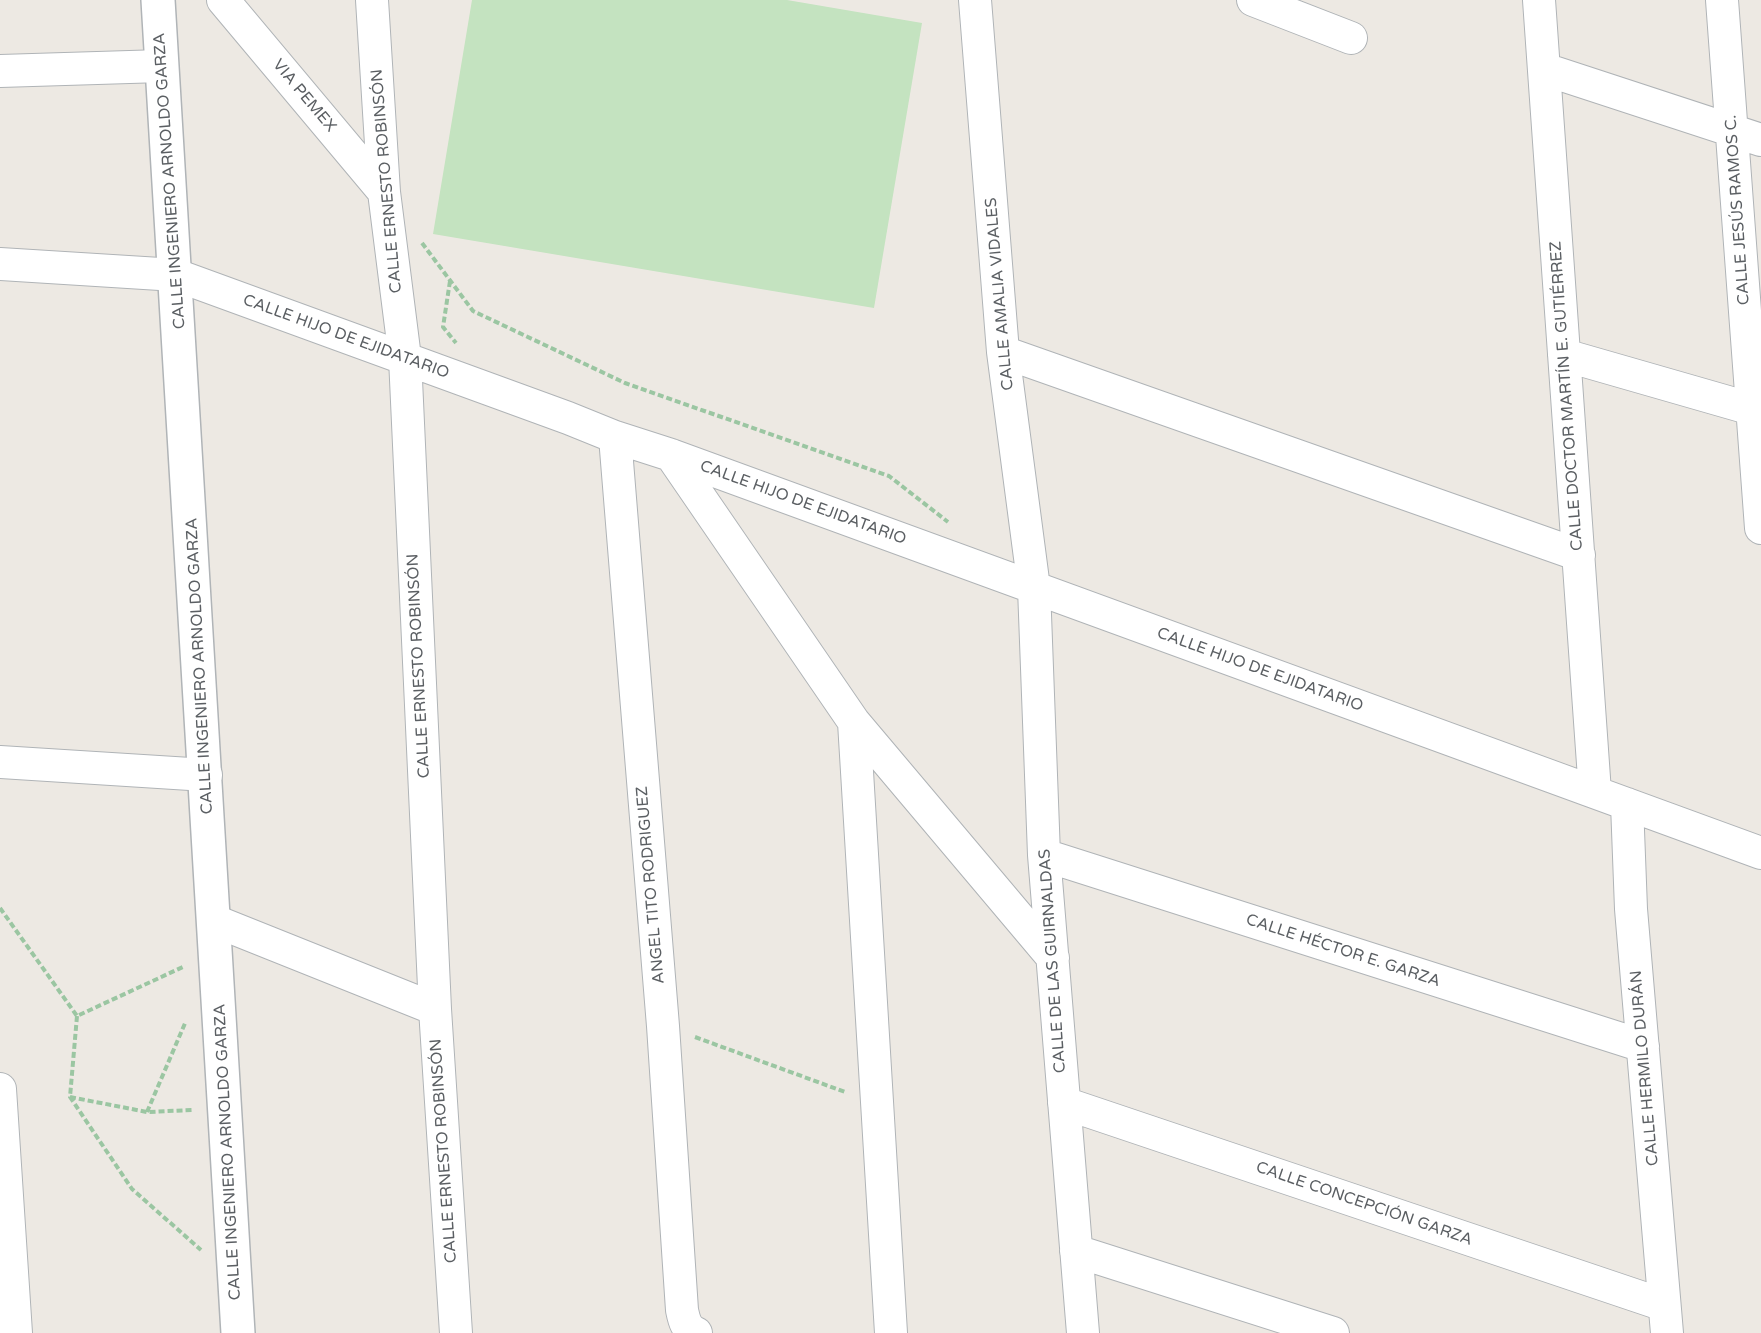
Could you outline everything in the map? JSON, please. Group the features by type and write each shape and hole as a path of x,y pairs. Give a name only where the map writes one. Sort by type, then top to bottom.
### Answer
{"street":[{"name":"CALLE INGENIERO ARNOLDO GARZA","path":"158,0 238,1333"},
{"name":"VIA PEMEX","path":"224,0 384,192"},
{"name":"CALLE ERNESTO ROBINSÓN","path":"372,0 384,192 405,358 435,1009 456,1333"},
{"name":"CALLE AMALIA VIDALES","path":"975,0 1003,352 1034,588"},
{"path":"1253,0 1351,38"},
{"name":"CALLE DOCTOR MARTÍN E. GUTIÉRREZ","path":"1539,0 1595,792"},
{"name":"CALLE JESÚS RAMOS C.","path":"1722,0 1761,528"},
{"path":"0,71 162,66"},
{"path":"1544,69 1761,140"},
{"name":"CALLE HIJO DE EJIDATARIO","path":"0,264 176,276 1761,853"},
{"path":"1003,352 1578,555"},
{"path":"1564,356 1752,409"},
{"name":"ANGEL TITO RODRIGUEZ","path":"615,437 663,1026 682,1310 685,1321 693,1332"},
{"path":"671,455 854,722 1053,958"},
{"name":"CALLE DE LAS GUIRNALDAS","path":"1034,588 1044,855 1083,1333"},
{"path":"854,722 891,1333"},
{"path":"0,762 206,776"},
{"name":"CALLE HERMILO DURÁN","path":"1627,804 1631,909 1666,1319"},
{"name":"CALLE HÉCTOR E. GARZA","path":"1044,855 1643,1046"},
{"path":"215,936 435,1009"},
{"path":"0,1089 15,1333"},
{"name":"CALLE CONCEPCIÓN GARZA","path":"1064,1103 1666,1319"},
{"path":"1076,1251 1333,1333"}],"path":[{"path":"417,236 473,310 625,383 889,476 952,525"},
{"path":"0,908 77,1016 70,1097 132,1189 235,1280"},
{"path":"77,1016 215,936"},
{"path":"147,1112 188,1016"},
{"path":"663,1026 877,1104"},
{"path":"70,1097 147,1112 225,1108"}],"green space":[{"path":"472,0 787,0 922,23 874,308 433,234"}]}
